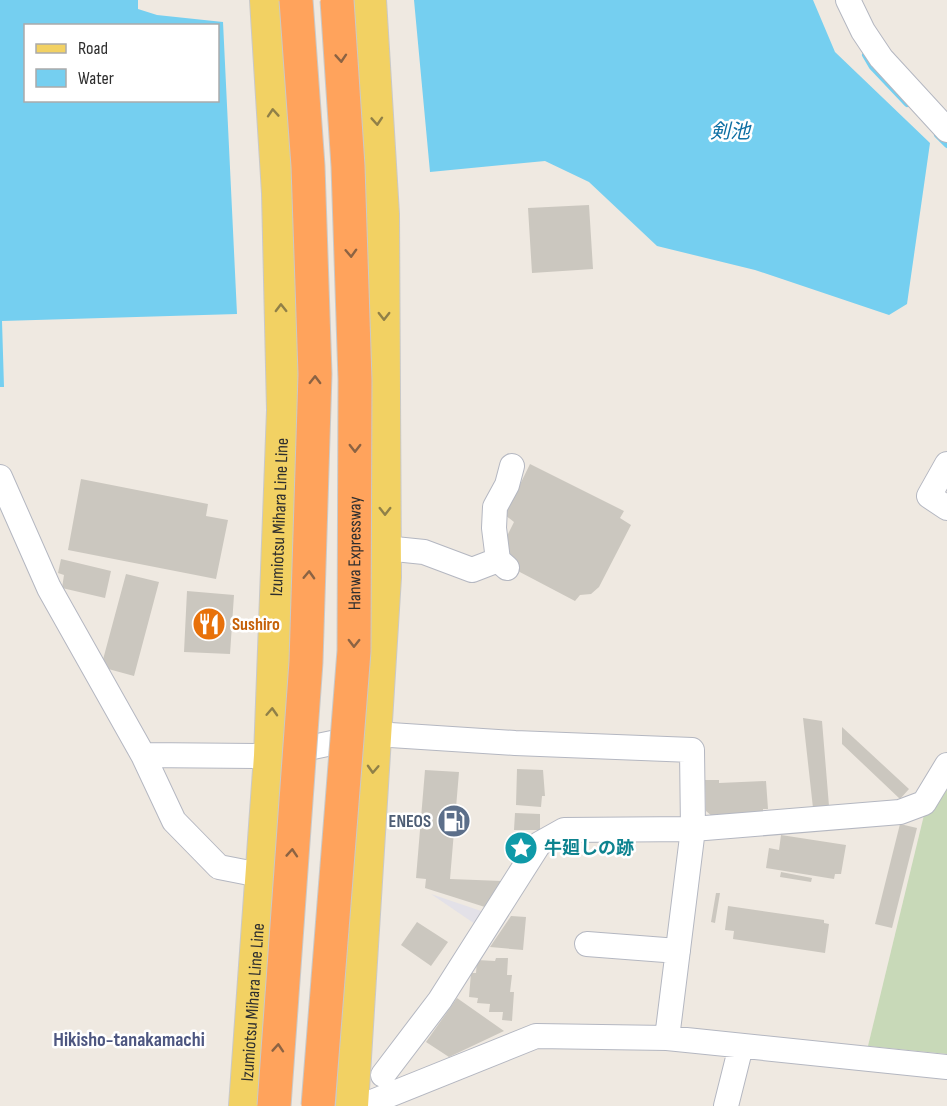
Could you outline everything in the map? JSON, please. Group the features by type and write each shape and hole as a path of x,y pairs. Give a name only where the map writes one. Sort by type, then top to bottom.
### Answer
{"highway":[{"path":"274,1106 306,662 315,374 308,166 296,0"},
{"name":"Hanwa Expressway","path":"318,1106 354,651 355,380 348,166 337,0"}],"main road":[{"name":"Izumiotsu Mihara Line Line","path":"245,1106 270,756 283,410 278,194 266,0"},
{"path":"352,1106 385,548 383,214 372,43 372,0"}],"street":[{"path":"848,0 863,31 881,58 947,130"},
{"path":"947,464 929,495 947,508"},
{"path":"385,548 424,552 472,570 503,564 494,528 495,507 507,485 512,466"},
{"path":"0,477 49,588 143,755 174,821 219,867 260,875"},
{"path":"143,755 270,756 375,734 515,743 692,750 693,829 667,1038"},
{"path":"383,1075 440,1000 539,844 564,830 693,829 900,813 924,803 947,765"},
{"path":"587,944 678,951"},
{"path":"362,1106 536,1036 667,1038 947,1067"},
{"path":"726,1106 741,1046"}],"shaded area":[{"path":"431,894 487,913 478,926"}],"green space":[{"path":"947,786 947,1054 868,1046 924,815"}],"water":[{"path":"0,0 138,0 138,9 157,15 223,22 237,314 2,321 4,387 0,387"},
{"name":"剣池","path":"414,0 813,0 835,52 930,143 907,304 889,315 755,270 657,246 589,182 545,161 430,172"}],"building":[{"path":"589,205 593,269 532,273 528,208"},
{"path":"530,464 624,511 620,518 631,525 599,587 591,594 580,595 575,601 516,570 519,566 505,557 506,538 514,522 505,515"},
{"path":"81,479 208,504 206,516 228,520 216,579 68,550"},
{"path":"61,559 111,571 105,598 62,588 64,575 58,573"},
{"path":"126,574 159,582 134,676 101,667"},
{"name":"Sushiro","path":"187,591 234,595 230,654 184,652"},
{"path":"803,718 822,721 829,806 813,808"},
{"path":"842,727 909,789 900,799 842,744"},
{"path":"517,769 543,770 545,796 542,796 541,807 516,805"},
{"path":"425,770 459,772 450,879 502,881 488,908 425,888 426,879 416,878"},
{"path":"705,780 719,780 719,783 766,781 768,809 763,809 763,814 713,817 706,811"},
{"path":"515,813 540,814 540,830 514,830"},
{"path":"900,824 917,828 892,928 875,924"},
{"path":"781,835 846,845 841,874 835,874 834,879 766,868 769,848 779,850"},
{"path":"781,872 812,878 811,882 780,877"},
{"path":"716,893 720,893 715,923 711,922"},
{"path":"728,906 824,920 824,923 829,924 825,953 733,939 734,931 725,930"},
{"path":"511,916 526,917 523,950 490,947"},
{"path":"417,922 448,942 431,966 401,945"},
{"path":"496,958 508,958 507,975 512,975 510,992 514,992 512,1021 502,1020 503,1012 489,1012 490,1004 477,1003 478,998 469,997 471,973 476,973 477,960 495,961"},
{"path":"457,998 504,1031 449,1057 426,1042"}],"waterway":[{"path":"865,55 872,67 907,104"},
{"path":"937,135 947,145"}],"place":[{"name":"Sushiro","path":"209,624"},
{"name":"ENEOS","path":"454,821"},
{"name":"牛廻しの跡","path":"521,848"}],"district":[{"name":"Hikisho-tanakamachi","path":"129,1039"}]}
